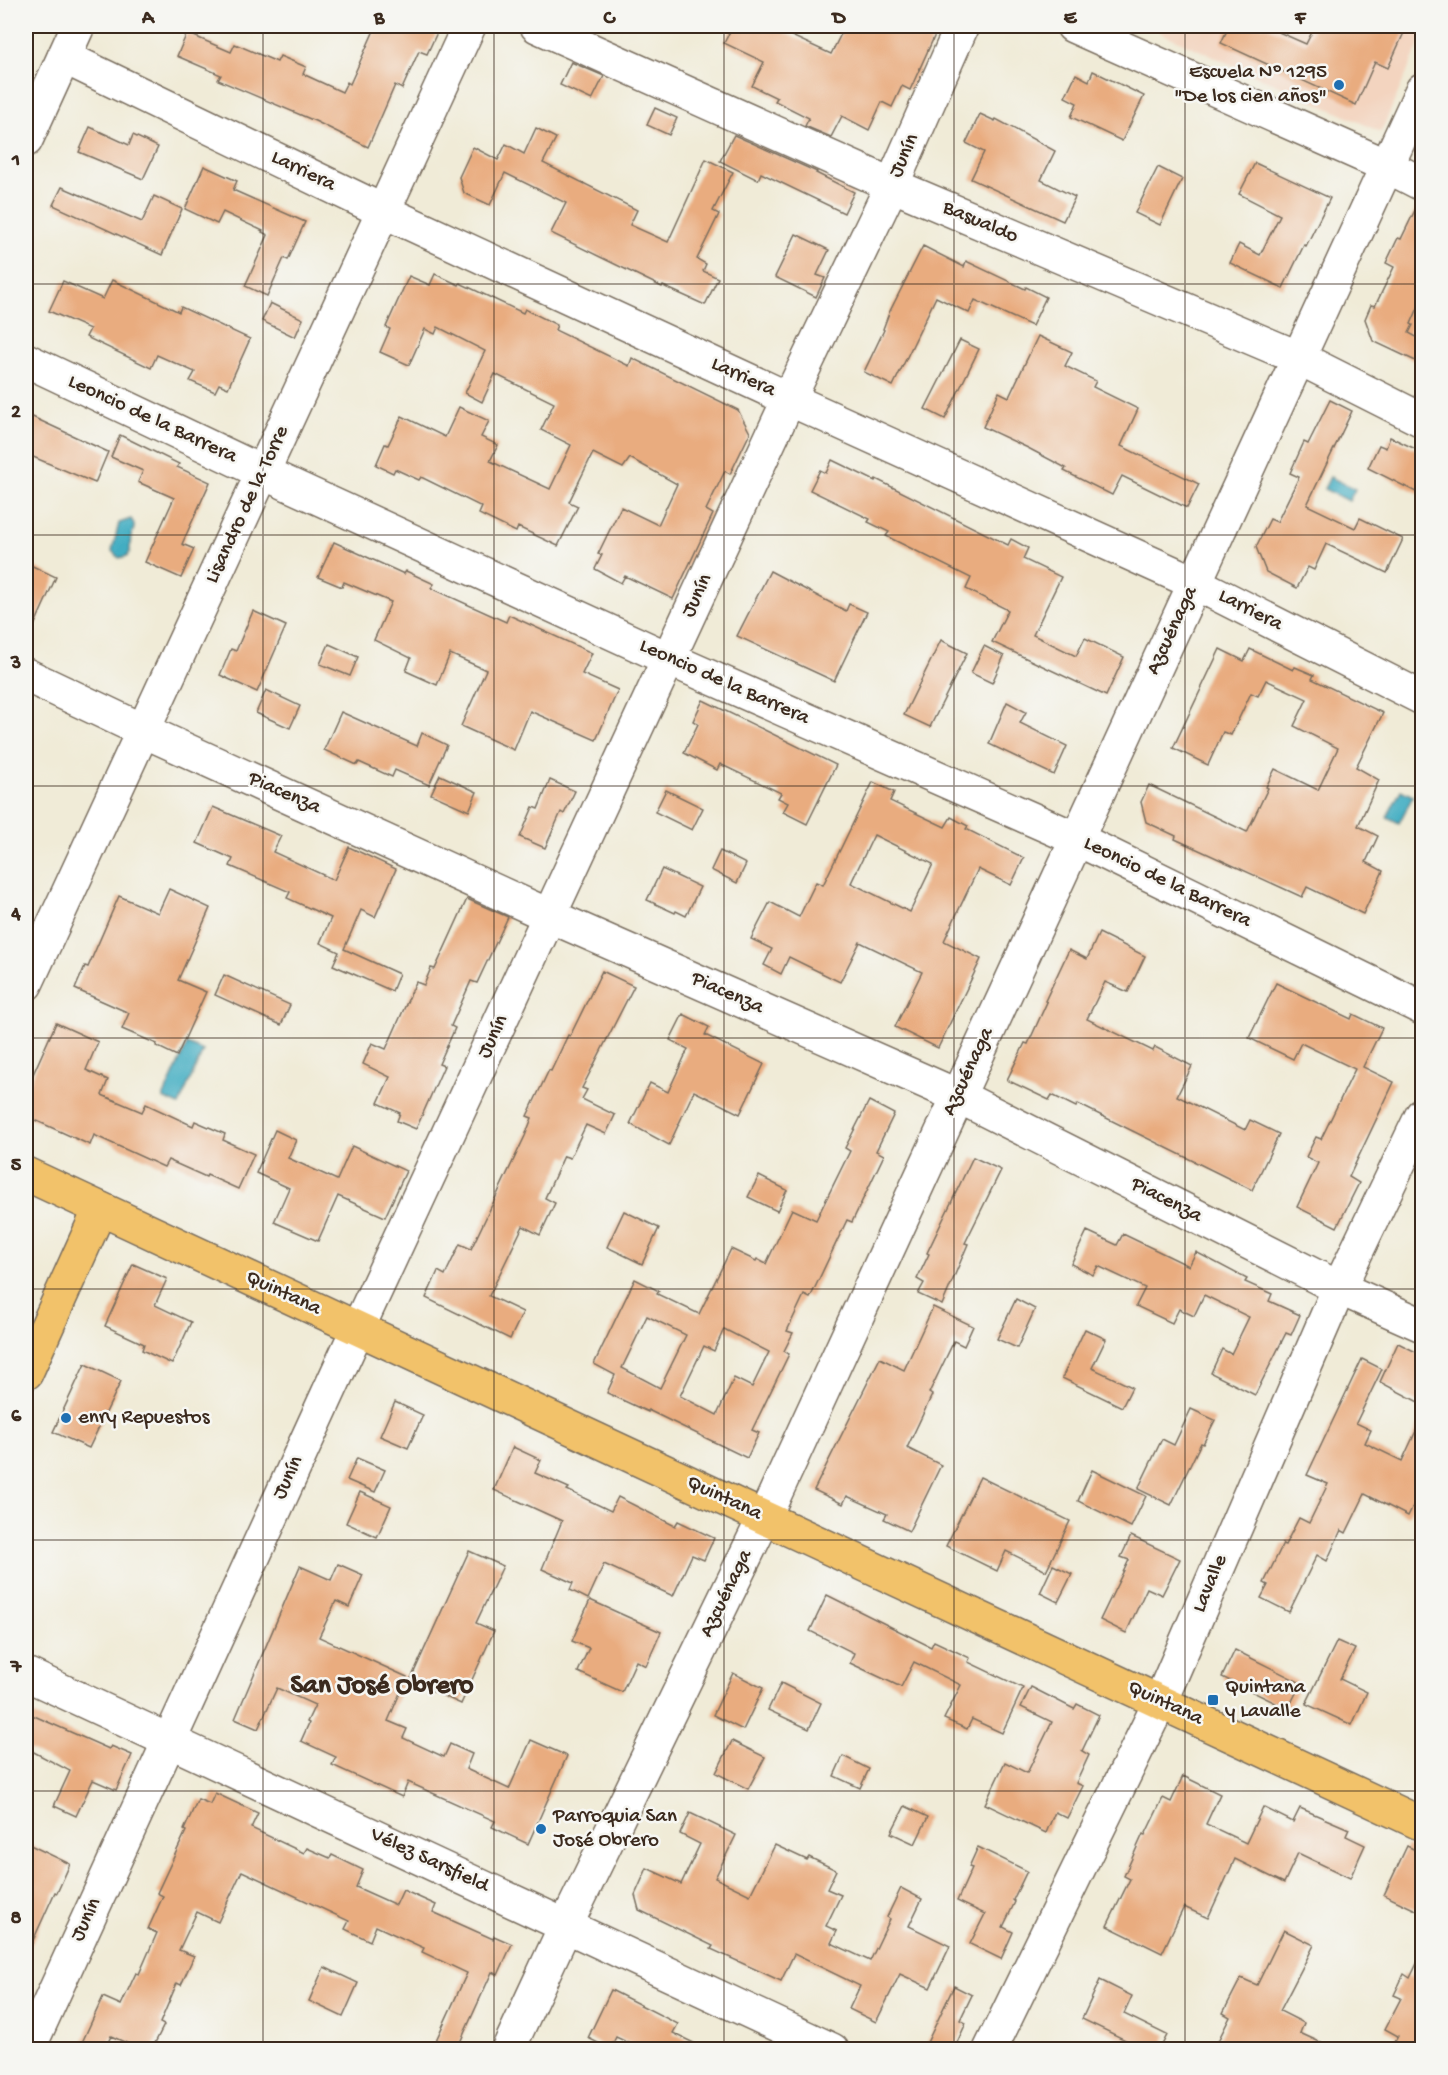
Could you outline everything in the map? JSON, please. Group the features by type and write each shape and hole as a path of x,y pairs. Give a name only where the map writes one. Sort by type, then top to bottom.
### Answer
{"main road":[{"name":"Quintana","path":"26,1174 1422,1824"},
{"path":"26,1373 100,1209"}],"street":[{"path":"26,140 78,26"},
{"name":"Lisandro de la Torre","path":"26,984 469,26"},
{"name":"Basualdo","path":"537,26 892,185 1299,358 1422,420"},
{"name":"Junín","path":"28,2049 358,1328 789,399 892,185 962,26"},
{"path":"1073,26 1388,166 1422,184"},
{"name":"Larriera","path":"64,57 383,211 789,399 1195,583 1422,698"},
{"name":"Azcuénaga","path":"508,2049 764,1518 1422,90"},
{"name":"Leoncio de la Barrera","path":"26,360 669,659 1077,839 1422,1008"},
{"name":"Piacenza","path":"26,675 550,915 958,1096 1339,1288 1422,1325"},
{"name":"Lavalle","path":"990,2049 1160,1702 1339,1288 1422,1115"},
{"name":"Vélez Sarsfield","path":"26,1674 832,2049"}],"shaded area":[{"name":"Escuela Nº 1295 \"De los cien años\"","path":"1162,26 1422,26 1422,38 1381,132 1159,32"}],"water":[{"path":"1330,477 1355,489 1349,501 1324,489"},
{"path":"131,519 134,526 130,552 127,556 119,558 112,551 119,523"},
{"path":"1401,790 1413,796 1399,823 1387,817"},
{"path":"187,1044 203,1051 179,1105 163,1098"}],"building":[{"path":"376,26 440,26 427,54 419,51 402,89 395,85 368,147 315,121 218,80 221,75 177,56 187,33 231,52 235,44 277,62 280,56 306,67 303,74 342,92 347,82 350,84"},
{"path":"733,26 789,26 785,33 831,54 845,26 939,26 910,90 902,86 892,107 882,102 869,130 842,116 831,137 805,126 809,118 775,101 777,98 752,86 764,62 724,43"},
{"path":"1229,26 1265,26 1306,44 1315,26 1407,26 1388,68 1375,62 1356,105 1221,43"},
{"path":"571,62 604,76 592,100 560,85"},
{"path":"1093,71 1144,96 1122,141 1071,117 1077,103 1065,97 1076,74 1089,81"},
{"path":"655,108 677,118 669,135 647,125"},
{"path":"980,114 995,121 996,119 1055,151 1041,180 1075,197 1063,221 971,179 984,152 966,143"},
{"path":"90,127 129,145 133,135 158,147 143,179 79,152"},
{"path":"536,128 556,138 543,163 637,210 630,225 668,242 706,159 733,172 713,211 719,214 697,259 706,264 703,271 718,278 705,305 662,287 551,233 566,203 505,173 490,205 464,193 459,177 473,147 498,160 506,144 524,154"},
{"path":"734,135 817,172 854,192 844,213 761,173 758,180 720,161"},
{"path":"1255,163 1330,198 1283,288 1230,263 1239,244 1260,255 1280,215 1239,194"},
{"path":"204,166 237,181 233,190 305,222 288,260 284,258 267,296 245,286 268,235 223,212 217,224 185,209"},
{"path":"1158,167 1182,179 1160,225 1135,213"},
{"path":"62,187 142,222 154,196 182,209 162,255 53,205"},
{"path":"1419,202 1422,203 1422,299 1409,333 1422,340 1422,364 1373,341 1365,319 1371,305 1375,306 1394,267 1386,263"},
{"path":"796,234 829,250 817,275 825,278 816,297 775,277"},
{"path":"923,246 964,267 966,261 1046,297 1032,326 975,300 969,313 936,297 893,386 864,372 884,330 889,313"},
{"path":"435,274 459,285 460,283 523,313 525,309 557,325 555,330 629,366 632,358 738,410 750,433 730,474 725,471 706,510 713,514 673,599 625,576 621,583 595,569 602,555 598,554 621,507 658,525 677,484 630,458 623,468 593,453 569,502 578,506 558,546 518,527 516,532 479,514 482,507 421,477 419,480 395,469 393,473 376,465 385,444 388,445 402,416 445,437 459,407 489,421 481,437 498,445 490,461 550,489 571,445 541,430 554,403 495,374 482,402 465,393 485,351 438,327 435,334 425,329 409,365 380,352 390,329 386,327 409,276 430,285"},
{"path":"112,280 179,312 181,307 250,339 228,388 219,384 215,392 190,381 195,372 157,355 151,368 86,337 90,329 49,311 63,281 103,299"},
{"path":"270,303 303,319 295,337 262,321"},
{"path":"1038,336 1072,352 1065,366 1096,381 1093,387 1138,409 1121,446 1199,484 1187,508 1122,476 1112,495 1064,471 1066,468 983,427 999,392 1009,397"},
{"path":"960,340 979,349 945,419 925,409"},
{"path":"1330,400 1352,411 1307,505 1355,528 1360,518 1403,539 1387,573 1326,544 1314,570 1308,567 1297,588 1266,572 1256,547 1270,519 1277,522 1299,477 1290,473 1304,442 1308,444"},
{"path":"26,414 108,452 95,483 26,454"},
{"path":"120,435 179,464 177,467 210,482 182,544 194,549 181,578 145,562 174,498 138,482 143,471 111,457"},
{"path":"1390,437 1422,452 1422,495 1368,468 1379,445 1386,448"},
{"path":"832,460 875,481 876,479 1008,545 1011,539 1028,548 1023,559 1061,577 1033,635 1076,656 1085,638 1124,657 1106,696 992,642 1008,610 966,589 971,578 886,536 889,532 868,522 870,519 810,490 820,470 826,473"},
{"path":"334,542 404,574 406,571 434,584 431,588 506,622 509,615 592,653 582,674 618,690 596,740 530,711 514,750 461,726 486,670 450,654 437,685 406,671 411,658 374,640 391,602 344,582 342,587 318,577"},
{"path":"26,563 56,577 26,644"},
{"path":"770,571 846,611 849,604 867,612 834,681 737,636"},
{"path":"253,611 286,626 257,692 220,675 231,649 236,651"},
{"path":"941,640 967,653 930,727 904,715"},
{"path":"329,644 358,657 350,676 320,664"},
{"path":"984,646 1004,656 992,683 971,673"},
{"path":"1220,649 1244,661 1250,649 1293,670 1295,667 1314,675 1312,679 1383,713 1356,767 1379,780 1358,826 1378,836 1366,862 1383,871 1363,914 1307,887 1302,897 1175,839 1176,836 1146,822 1141,802 1149,785 1247,832 1275,769 1318,790 1338,748 1294,726 1307,699 1266,680 1258,696 1251,693 1231,735 1223,732 1208,765 1173,748"},
{"path":"266,690 300,706 290,728 256,713"},
{"path":"703,700 836,765 807,824 783,812 788,803 778,798 781,793 720,764 717,770 684,753 698,724 693,721"},
{"path":"1007,702 1026,712 1020,723 1067,746 1054,775 989,744"},
{"path":"341,712 417,746 422,733 447,745 429,785 395,770 392,777 324,750"},
{"path":"440,775 477,792 469,811 431,794"},
{"path":"550,780 575,791 564,814 561,812 545,848 520,837 533,807 538,809"},
{"path":"873,782 894,792 890,801 945,827 951,817 968,826 966,829 1024,858 1011,885 978,869 944,941 981,959 938,1048 895,1027 922,972 860,942 840,982 789,957 781,974 764,965 772,949 751,939 770,902 799,917 816,882 823,885","holes":["874,835 933,864 910,912 851,883"]},
{"path":"666,790 703,808 692,830 655,812"},
{"path":"213,807 281,836 273,852 334,880 349,847 396,869 375,917 361,910 344,949 399,974 392,991 333,965 339,952 320,943 331,918 287,898 290,892 230,866 233,859 197,843"},
{"path":"720,851 746,864 737,883 711,870"},
{"path":"662,869 700,887 686,916 647,900"},
{"path":"169,889 210,908 178,980 206,992 177,1056 156,1046 157,1044 122,1029 129,1013 75,989 85,966 88,967 119,896 158,913"},
{"path":"467,899 508,917 477,983 471,981 451,1026 455,1028 439,1064 444,1066 416,1129 397,1121 400,1113 378,1103 390,1077 363,1064 372,1043 386,1049 416,982 424,985 431,968 435,969"},
{"path":"1099,933 1145,956 1128,992 1105,982 1087,1019 1153,1051 1155,1047 1192,1066 1177,1096 1245,1130 1250,1120 1279,1134 1252,1190 1078,1104 1076,1107 1052,1095 1049,1100 1007,1080 1025,1043 1028,1044 1069,950 1087,959"},
{"path":"602,971 634,986 582,1088 587,1090 582,1099 615,1115 606,1134 586,1125 570,1158 564,1156 545,1198 555,1203 540,1235 523,1226 489,1296 523,1312 510,1339 426,1298 438,1271 445,1275 460,1244 471,1249 525,1136 532,1118 527,1116"},
{"path":"224,975 290,1005 281,1025 215,995"},
{"path":"1276,983 1351,1019 1353,1014 1382,1028 1363,1067 1394,1082 1349,1177 1359,1183 1337,1227 1297,1207 1318,1163 1306,1157 1316,1137 1321,1139 1355,1069 1301,1043 1293,1059 1249,1038"},
{"path":"683,1014 709,1027 705,1035 764,1064 740,1114 694,1091 669,1145 630,1124 650,1083 668,1092 688,1049 670,1040"},
{"path":"56,1023 98,1042 86,1070 108,1080 102,1095 142,1112 146,1104 193,1126 195,1121 225,1134 223,1140 254,1154 238,1189 168,1160 164,1167 94,1135 90,1145 26,1116 26,1090"},
{"path":"869,1101 894,1114 876,1151 884,1155 852,1222 847,1220 810,1298 804,1295 787,1331 793,1333 784,1351 789,1354 752,1430 759,1433 747,1458 648,1410 648,1412 607,1393 615,1375 594,1364 635,1279 659,1291 657,1294 699,1314 731,1249 766,1264 792,1209 816,1220 850,1151 845,1148","holes":["647,1316 686,1335 660,1388 622,1368","724,1329 769,1352 752,1387 734,1378 717,1415 680,1396 704,1346 714,1351"]},
{"path":"275,1130 296,1140 288,1158 337,1180 352,1146 406,1171 385,1217 338,1196 318,1241 274,1222 289,1188 256,1173"},
{"path":"973,1157 1001,1170 965,1243 968,1244 942,1305 918,1294 924,1283 917,1279"},
{"path":"759,1176 787,1190 777,1211 748,1197"},
{"path":"624,1211 659,1228 642,1264 607,1247"},
{"path":"1087,1231 1117,1245 1123,1234 1189,1266 1196,1252 1247,1279 1245,1282 1272,1294 1269,1301 1300,1315 1291,1335 1286,1333 1255,1395 1211,1373 1222,1349 1231,1354 1249,1317 1204,1295 1194,1316 1179,1309 1172,1323 1136,1306 1145,1288 1098,1266 1093,1275 1071,1264"},
{"path":"133,1264 167,1279 155,1305 191,1322 172,1364 142,1350 144,1344 105,1326"},
{"path":"1016,1299 1035,1309 1017,1348 997,1339"},
{"path":"933,1307 973,1326 964,1346 954,1341 929,1393 932,1395 907,1448 941,1465 909,1531 884,1519 887,1514 847,1496 843,1504 814,1490 880,1358 904,1370"},
{"path":"1085,1329 1106,1339 1092,1368 1132,1387 1122,1407 1062,1378"},
{"path":"1398,1343 1422,1355 1422,1404 1380,1382"},
{"path":"1362,1359 1382,1369 1356,1423 1371,1430 1365,1443 1402,1461 1422,1418 1422,1488 1408,1516 1365,1494 1346,1533 1341,1530 1327,1561 1317,1555 1289,1612 1261,1598 1268,1585 1264,1583 1299,1518 1309,1523 1328,1484 1307,1475"},
{"path":"85,1364 121,1381 89,1448 53,1432"},
{"path":"395,1402 423,1415 408,1448 380,1436"},
{"path":"1191,1409 1215,1420 1203,1444 1201,1443 1171,1505 1138,1489 1162,1439 1174,1445"},
{"path":"513,1447 541,1460 535,1473 611,1511 618,1497 675,1526 678,1521 714,1538 704,1560 692,1555 673,1596 604,1564 588,1599 570,1590 573,1583 542,1569 562,1521 494,1490"},
{"path":"357,1458 385,1470 375,1492 347,1480"},
{"path":"1092,1470 1146,1496 1131,1527 1078,1501"},
{"path":"980,1477 1070,1521 1046,1571 1006,1551 997,1571 946,1546"},
{"path":"360,1492 391,1506 377,1537 346,1523"},
{"path":"1131,1536 1180,1559 1162,1595 1147,1588 1126,1633 1100,1620 1129,1560 1121,1557"},
{"path":"469,1551 503,1566 476,1623 494,1631 461,1704 410,1681"},
{"path":"338,1564 363,1575 349,1607 336,1601 319,1637 407,1677 388,1721 407,1729 403,1738 444,1757 450,1744 472,1754 466,1769 509,1789 531,1740 567,1756 528,1844 492,1827 495,1821 408,1782 402,1797 332,1765 336,1757 301,1741 315,1705 277,1688 258,1729 235,1719 300,1566 331,1580"},
{"path":"1053,1565 1072,1574 1058,1602 1040,1593"},
{"path":"827,1595 931,1647 934,1641 970,1658 968,1662 1023,1688 1002,1733 972,1719 967,1729 944,1719 961,1685 914,1662 901,1687 850,1663 854,1653 810,1631"},
{"path":"590,1600 661,1632 646,1666 636,1661 622,1692 578,1672 589,1648 572,1641"},
{"path":"1337,1641 1355,1649 1340,1679 1367,1692 1352,1725 1306,1704"},
{"path":"1235,1650 1301,1683 1288,1709 1222,1677"},
{"path":"733,1673 763,1688 743,1730 713,1715"},
{"path":"781,1683 821,1703 809,1729 768,1710"},
{"path":"1031,1687 1074,1709 1077,1704 1099,1715 1082,1751 1089,1755 1076,1783 1083,1786 1067,1818 1055,1812 1046,1833 985,1804 1005,1762 1027,1773 1052,1722 1021,1707"},
{"path":"32,1715 109,1749 111,1746 132,1755 116,1790 93,1780 76,1816 54,1806 70,1771 26,1748 26,1729"},
{"path":"732,1741 765,1757 748,1789 716,1773"},
{"path":"843,1756 869,1769 860,1788 834,1776"},
{"path":"1183,1776 1220,1794 1206,1824 1246,1843 1263,1807 1293,1822 1300,1808 1349,1829 1346,1836 1365,1845 1350,1878 1298,1853 1284,1883 1235,1859 1208,1918 1184,1907 1162,1953 1107,1926 1130,1879 1124,1876 1143,1834 1145,1835 1163,1798 1171,1802"},
{"path":"215,1793 258,1813 251,1828 304,1853 307,1848 330,1858 332,1855 363,1870 356,1887 396,1905 403,1890 436,1905 433,1912 493,1939 494,1936 512,1944 498,1975 492,1972 457,2049 432,2049 467,1973 422,1952 424,1948 376,1926 370,1941 345,1929 349,1921 242,1871 218,1922 197,1912 179,1950 194,1956 181,1985 177,1983 160,2023 164,2025 152,2049 140,2049 111,2036 105,2049 79,2049 103,1997 121,2005 136,1973 139,1974 157,1933 148,1929 163,1896 157,1893 198,1799 210,1804"},
{"path":"905,1806 928,1817 915,1844 891,1833"},
{"path":"690,1813 736,1835 715,1878 750,1895 775,1845 836,1870 827,1889 841,1895 826,1926 837,1931 831,1943 870,1961 890,1919 887,1917 901,1888 922,1899 909,1926 950,1946 930,1988 900,1974 876,2022 849,2009 860,1986 794,1954 781,1981 711,1949 713,1946 639,1910 635,1895 647,1868 681,1884 700,1844 680,1834"},
{"path":"26,1843 70,1864 26,1956"},
{"path":"1407,1846 1422,1853 1422,1913 1384,1895"},
{"path":"978,1847 1027,1871 1003,1927 1013,1932 1001,1959 970,1944 985,1914 957,1901 972,1868 969,1867"},
{"path":"1284,1930 1314,1945 1280,2011 1304,2023 1300,2033 1335,2049 1214,2049 1230,2017 1223,2013 1241,1978 1257,1985"},
{"path":"1422,1953 1422,2049 1391,2049 1398,2036 1385,2029 1401,1998 1394,1995 1404,1974 1410,1978"},
{"path":"324,1967 358,1983 343,2017 309,2001"},
{"path":"1100,1980 1132,1996 1124,2014 1167,2035 1160,2049 1132,2049 1134,2044 1082,2019"},
{"path":"954,1986 972,1995 960,2020 966,2023 954,2049 924,2049"},
{"path":"611,1990 678,2024 673,2033 706,2049 642,2049 616,2037 610,2049 588,2038"}],"place":[{"name":"Escuela Nº 1295 \"De los cien años\"","path":"1339,85"},
{"name":"enry Repuestos","path":"66,1418"},
{"name":"Quintana y Lavalle","path":"1213,1700"},
{"name":"Parroquia San José Obrero","path":"541,1829"}],"district":[{"name":"San José Obrero","path":"382,1687"}]}
